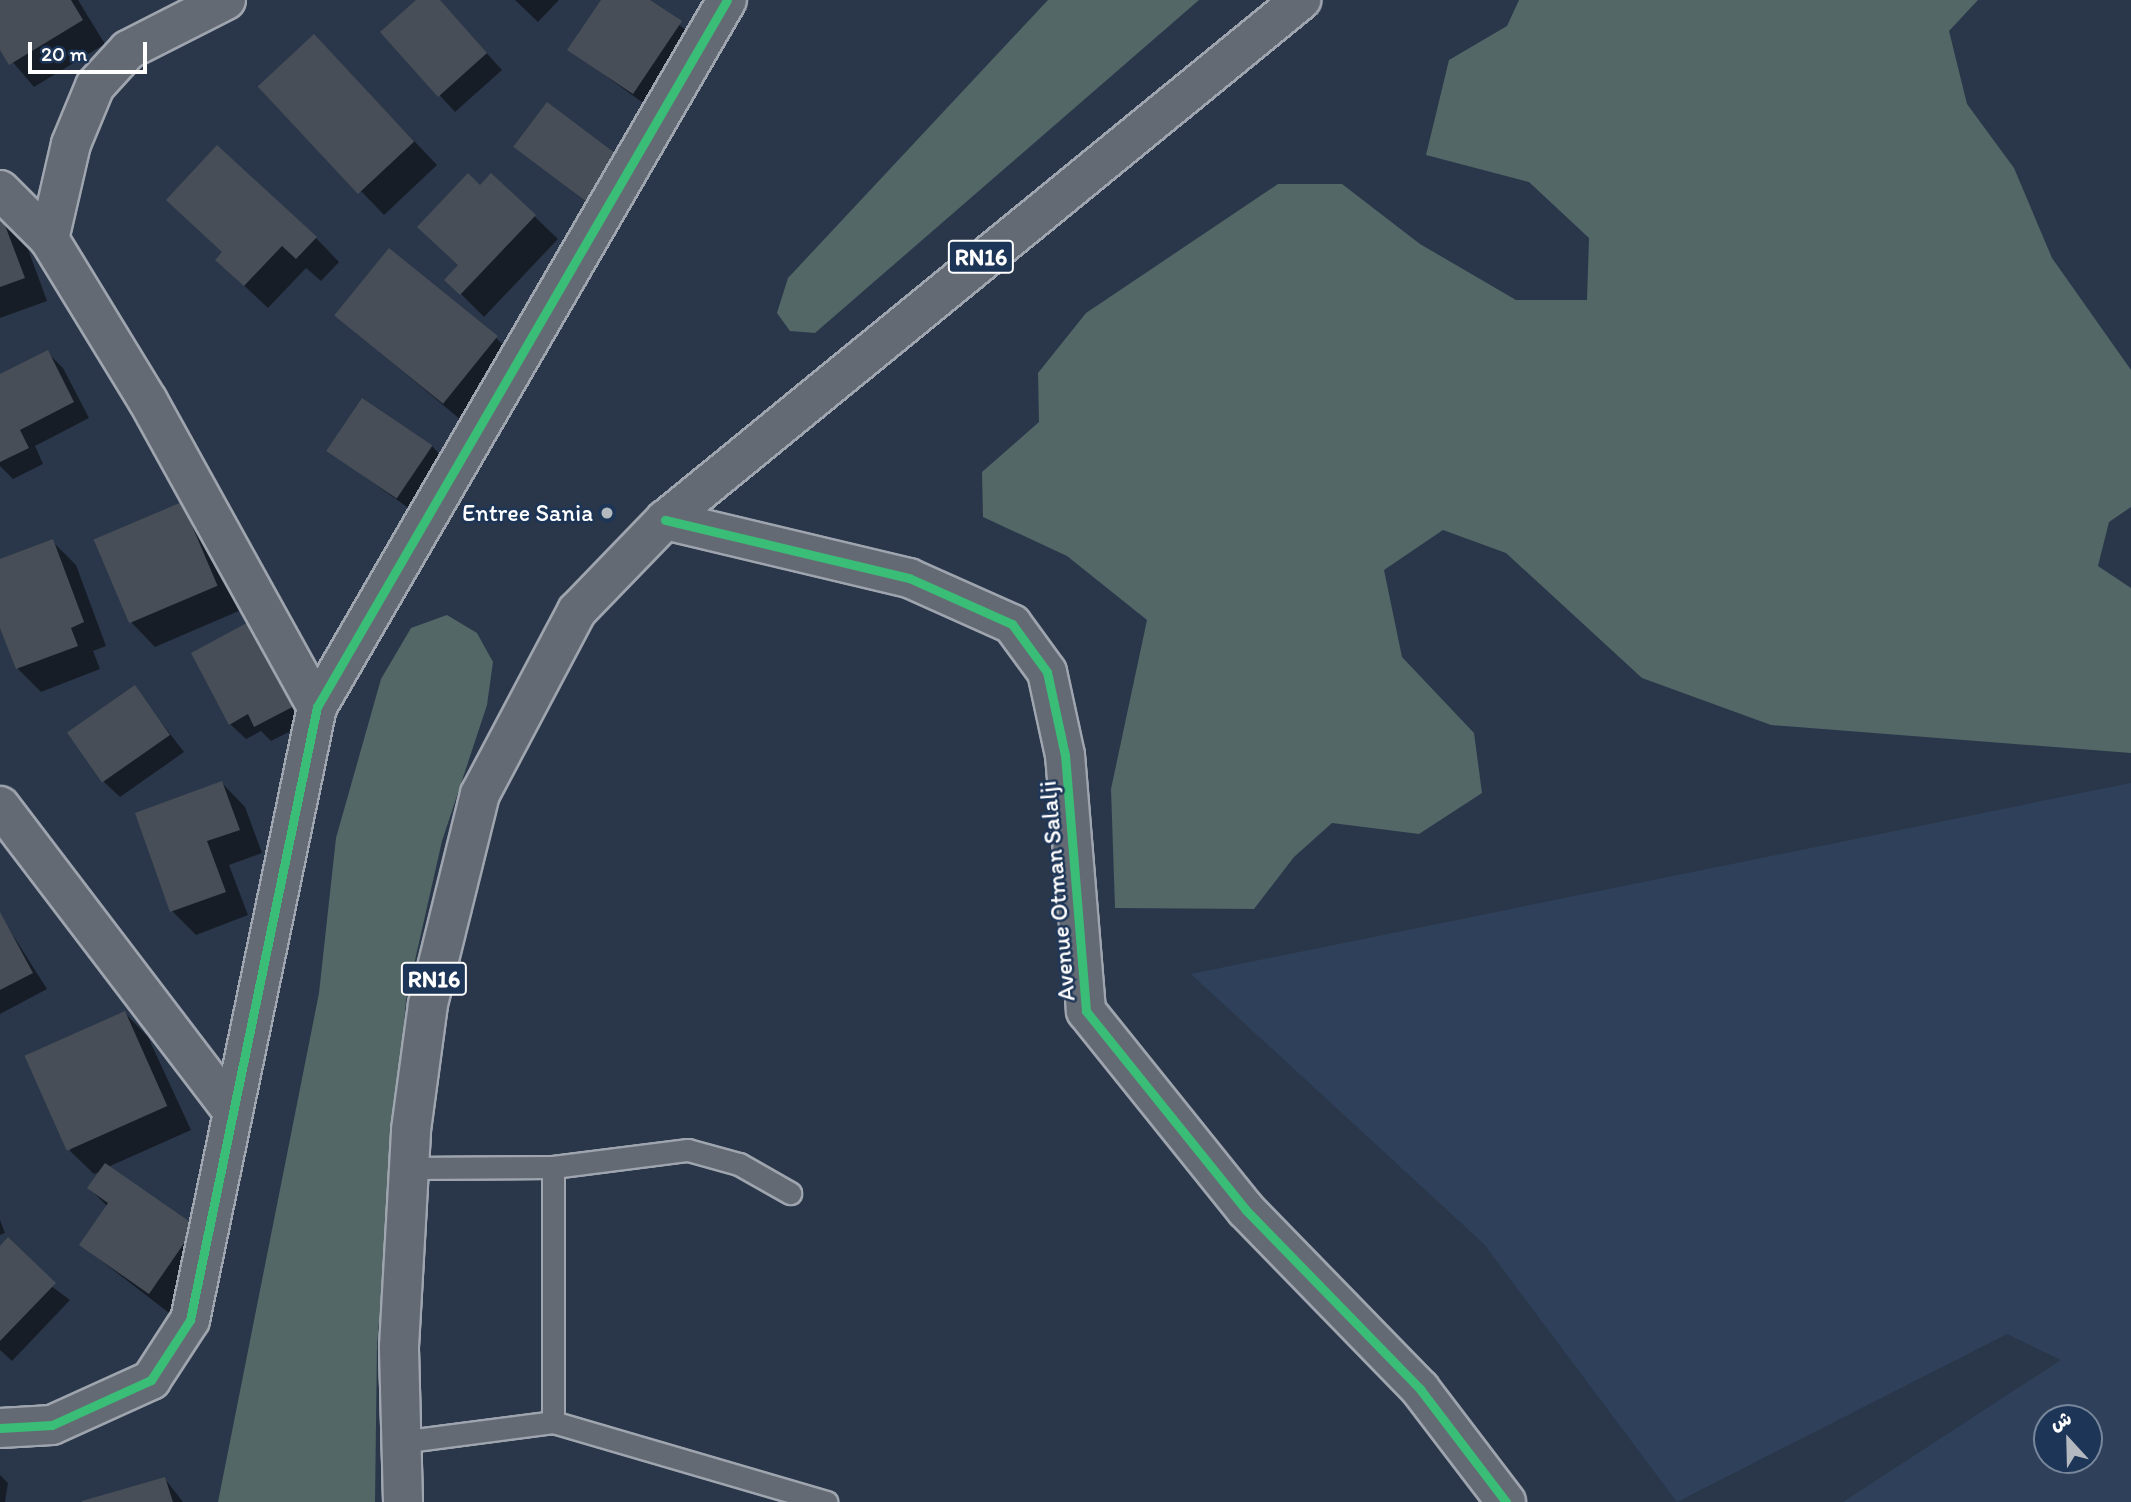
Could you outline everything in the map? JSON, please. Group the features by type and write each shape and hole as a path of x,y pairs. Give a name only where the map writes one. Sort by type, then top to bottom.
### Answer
{"street":[{"path":"49,239 71,144 95,86 128,50 226,0"},
{"path":"0,1428 52,1425 151,1380 190,1320 230,1108 317,707 727,0"},
{"name":"RN16","path":"402,1502 400,1442 409,1168 428,1004 480,794 577,611 665,520 1301,0"},
{"path":"0,190 49,239 148,401 317,707"},
{"name":"Avenue Otman Salalji","path":"665,520 909,578 1013,624 1046,672 1065,755 1086,1012 1246,1210 1420,1389 1506,1502"},
{"path":"0,806 230,1108"}],"lane":[{"path":"409,1168 553,1167 688,1150 739,1164 790,1193"},
{"path":"553,1167 553,1422"},
{"path":"400,1442 553,1422 827,1502"}],"shaded area":[{"path":"2131,783 2131,1502 1843,1502 2061,1360 2007,1334 1677,1502 1484,1244 1191,974"}],"green space":[{"path":"1048,0 1199,0 815,333 790,331 777,313 788,278"},
{"path":"1519,0 1978,0 1949,31 1967,104 2014,168 2052,258 2131,370 2131,507 2109,522 2098,566 2131,588 2131,753 1771,725 1642,678 1506,553 1443,530 1384,570 1402,657 1474,733 1482,793 1419,834 1332,823 1294,857 1254,909 1115,908 1111,789 1147,620 1067,556 983,517 982,472 1039,422 1038,373 1086,313 1278,184 1342,184 1420,244 1516,300 1587,300 1589,238 1529,182 1426,155 1449,60 1507,26"},
{"path":"447,615 477,633 493,662 487,705 442,841 406,1000 377,1346 375,1502 218,1502 319,993 336,838 381,679 411,628"}],"building":[{"path":"0,0 71,0 83,20 9,65 0,50"},
{"path":"416,0 440,0 487,53 438,97 380,32"},
{"path":"601,0 650,0 682,21 633,94 567,50"},
{"path":"314,34 414,142 358,194 258,87"},
{"path":"547,102 630,165 596,209 513,147"},
{"path":"217,145 317,237 296,259 282,246 244,286 215,260 222,252 166,200"},
{"path":"468,173 480,185 491,173 536,215 460,295 444,280 458,265 417,227"},
{"path":"0,212 25,278 0,287"},
{"path":"389,248 498,336 443,404 334,316"},
{"path":"48,350 74,402 20,430 29,448 0,462 0,374"},
{"path":"362,398 432,446 397,499 326,451"},
{"path":"182,502 218,586 129,623 94,540"},
{"path":"53,539 84,622 71,628 78,646 16,669 0,628 0,559"},
{"path":"258,617 302,702 254,727 248,714 229,725 191,653"},
{"path":"135,685 170,735 102,783 67,733"},
{"path":"222,781 240,830 207,841 226,892 170,912 135,813"},
{"path":"0,912 33,973 0,990"},
{"path":"125,1011 167,1106 67,1151 25,1056"},
{"path":"105,1163 196,1226 149,1294 79,1245 108,1203 87,1188"},
{"path":"8,1237 56,1283 0,1341 0,1246"},
{"path":"165,1477 173,1502 82,1502 82,1501"}],"cycle path":[{"path":"0,1428 52,1425 151,1380 190,1320 317,707 727,0"},
{"path":"665,520 909,578 1012,624 1047,672 1065,755 1086,1011 1246,1210 1420,1389 1506,1502"}],"place":[{"name":"Entree Sania","path":"607,513"}]}
